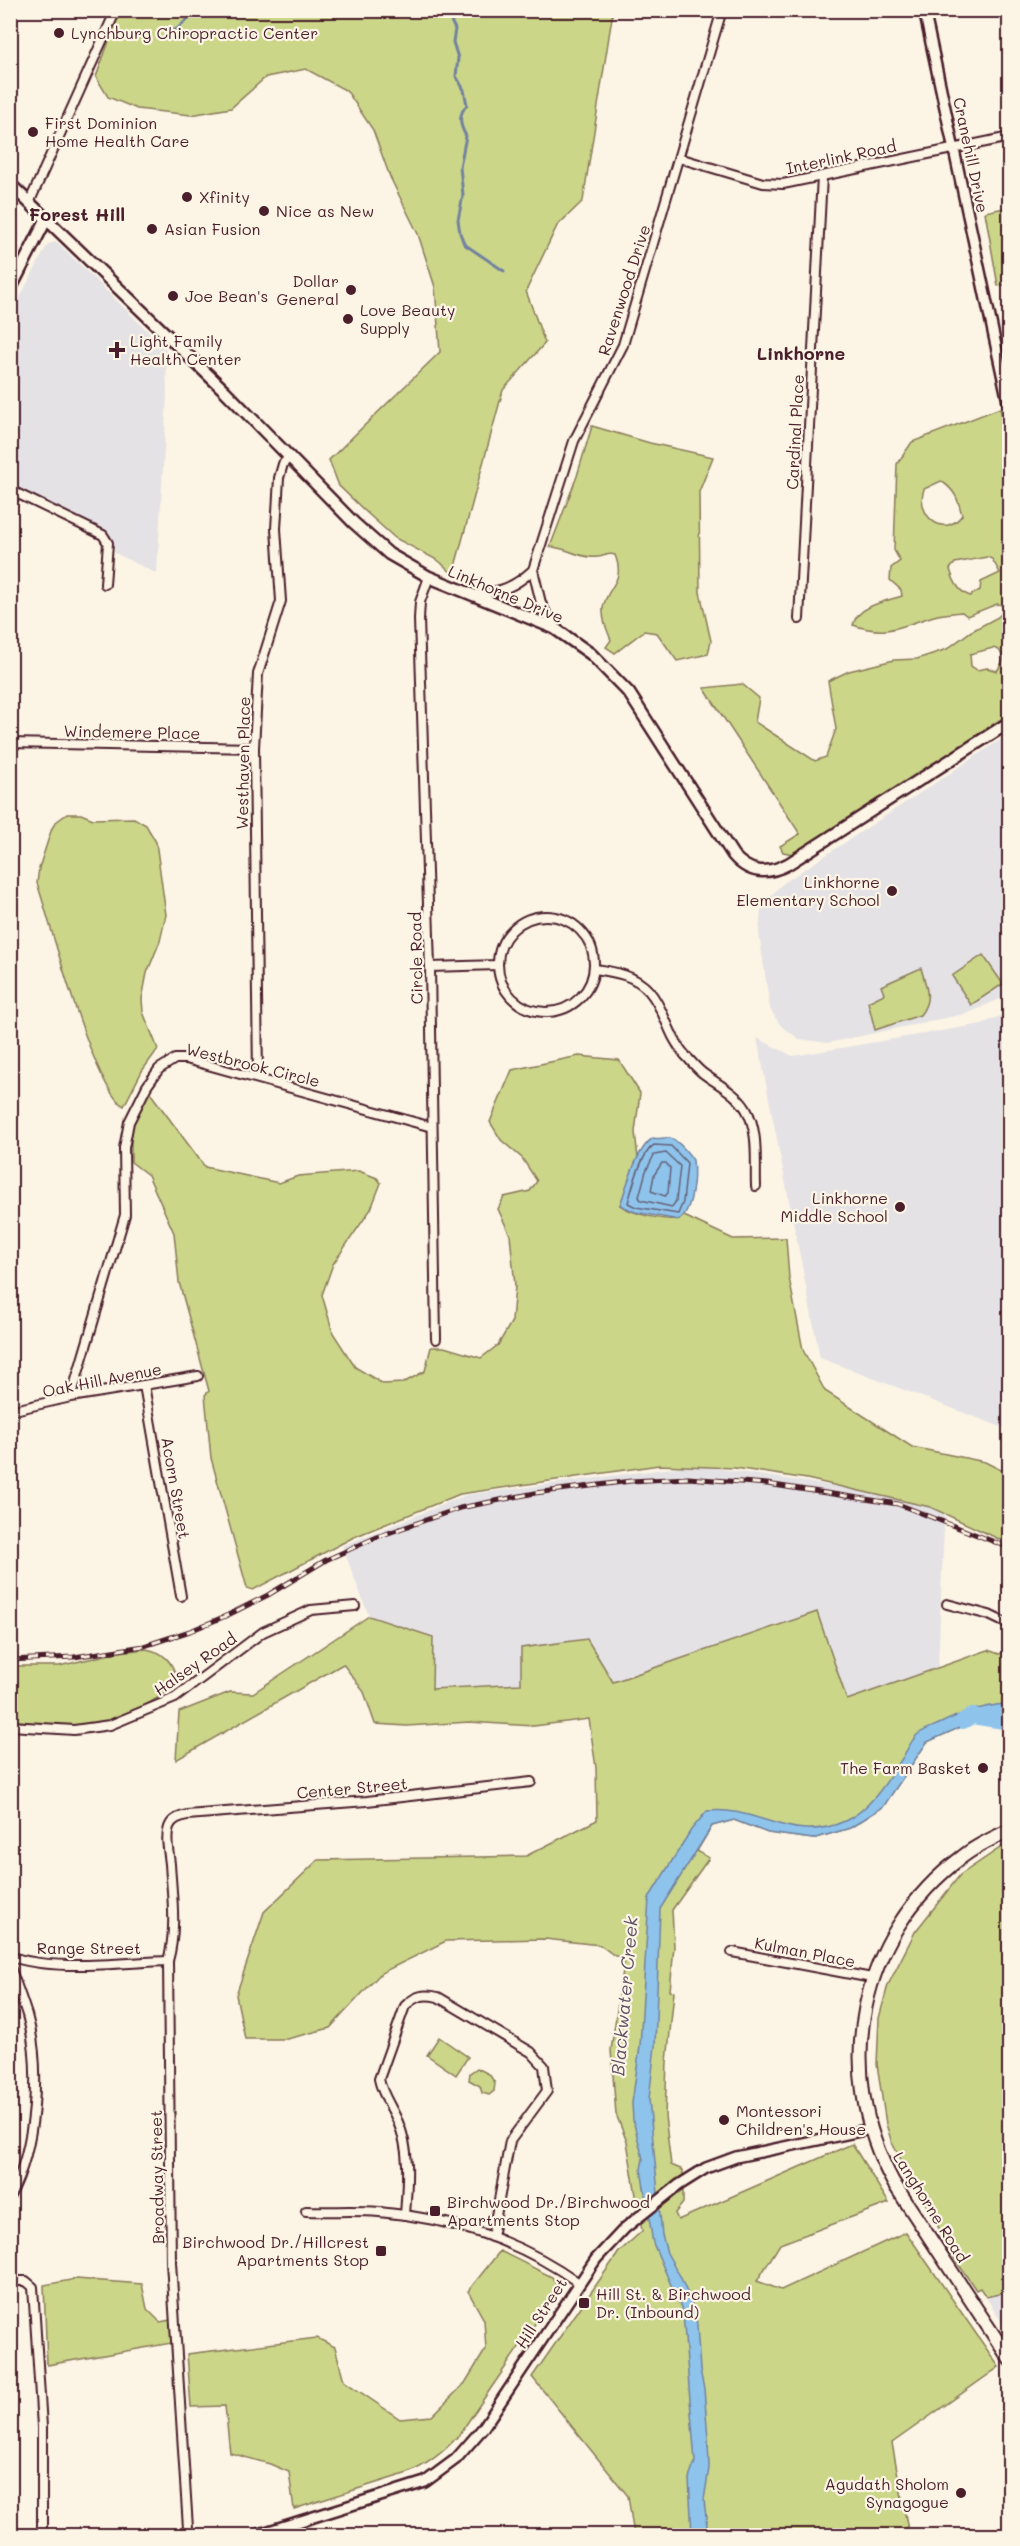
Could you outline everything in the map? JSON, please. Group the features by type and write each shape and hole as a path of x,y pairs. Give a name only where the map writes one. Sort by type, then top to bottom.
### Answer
{"main road":[{"name":"Linkhorne Drive","path":"10,184 389,554 429,578 554,628 591,654 629,693 733,855 747,868 762,872 788,864 1010,722"},
{"path":"10,290 47,218"},
{"name":"Langhorne Road","path":"1010,1830 963,1856 927,1888 905,1917 886,1948 872,1978 863,2015 859,2070 870,2129 880,2158 893,2182 1010,2360"}],"street":[{"path":"29,202 116,10"},
{"name":"Ravenwood Drive","path":"533,570 574,441 622,345 722,10"},
{"name":"Cranehill Drive","path":"924,10 1010,411"},
{"name":"Interlink Road","path":"679,158 762,183 783,184 1010,137"},
{"name":"Cardinal Place","path":"799,619 822,176"},
{"name":"Westhaven Place","path":"258,1078 254,748 258,674 281,601 276,529 279,478 283,464 290,456"},
{"path":"10,490 103,535 108,543 105,584"},
{"path":"476,596 504,590 518,583 533,570 541,603 554,628"},
{"name":"Circle Road","path":"429,578 420,602 419,619 430,967 436,1339"},
{"name":"Windemere Place","path":"10,743 254,748"},
{"path":"538,917 552,917 565,920 577,927 586,937 592,949 595,969 590,982 576,1000 564,1010 549,1013 533,1011 519,1005 508,994 501,981 498,965 502,945 514,929 525,921 538,917"},
{"path":"430,967 498,965"},
{"path":"595,969 632,977 649,991 683,1052 703,1073 727,1089 746,1109 753,1125 755,1140 756,1186"},
{"name":"Westbrook Circle","path":"71,1397 125,1215 124,1148 129,1122 147,1086 159,1069 175,1059 186,1059 432,1127"},
{"name":"Oak Hill Avenue","path":"10,1411 71,1397 198,1376"},
{"name":"Acorn Street","path":"144,1385 181,1596"},
{"path":"947,1604 989,1615 1010,1625"},
{"name":"Halsey Road","path":"10,1726 74,1730 110,1725 175,1698 263,1632 311,1610 355,1606"},
{"name":"Center Street","path":"174,1819 187,1815 368,1802 531,1782"},
{"name":"Broadway Street","path":"174,1819 169,1826 167,1838 173,1906 173,1946 168,1961 171,2262 190,2535"},
{"name":"Kulman Place","path":"732,1952 872,1978"},
{"name":"Range Street","path":"10,1956 22,1961 62,1964 168,1961"},
{"path":"10,1967 28,2017 35,2073 34,2117 18,2183 10,2196"},
{"path":"405,2215 408,2162 404,2136 381,2089 379,2079 405,2006 414,1997 426,1994 438,1996 531,2052 544,2066 547,2091 510,2141 492,2237"},
{"name":"Hill Street","path":"253,2535 415,2486 445,2468 466,2449 483,2428 579,2283 608,2245 641,2214 678,2185 706,2168 736,2157 870,2129"},
{"path":"306,2211 378,2212 463,2226 555,2266 579,2283"},
{"path":"10,2281 27,2281 33,2287 42,2427 42,2535"}],"shaded area":[{"path":"57,242 166,349 167,397 157,574 115,553 114,545 103,530 11,485 10,316 48,244"},
{"name":"Linkhorne Elementary School","path":"1009,734 1009,995 969,1013 828,1043 799,1039 781,1026 770,1009 759,933 761,909 769,898 782,884"},
{"name":"Linkhorne Middle School","path":"1009,1012 1009,1430 820,1358 757,1038 793,1056 982,1024"},
{"path":"694,1465 945,1503 938,1668 847,1701 817,1612 612,1682 432,1689 433,1637 369,1616 342,1546 466,1495"},
{"path":"1009,2287 1009,2334 986,2297 999,2294"}],"green space":[{"path":"120,11 613,11 583,201 557,226 526,291 545,343 503,390 453,574 439,561 395,538 366,512 339,486 329,460 440,352 435,287 418,234 390,177 373,130 347,91 306,69 266,77 231,108 191,115 137,109 108,97 96,77"},
{"path":"1009,207 1009,284 998,286 985,212"},
{"path":"1000,408 1010,453 1009,714 813,843 793,854 783,852 780,846 800,834 704,688 742,684 759,698 755,722 815,761 826,757 836,729 828,681 849,671 894,660 917,659 947,649 970,632 998,617 1008,606 997,604 967,616 962,612 941,614 894,629 876,630 853,625 860,613 866,609 902,596 901,590 890,580 891,568 900,561 894,550 897,464 912,442","holes":["941,481 955,495 962,515 955,522 947,525 940,525 927,515 922,499 924,489","987,557 992,559 1000,573 981,582 980,590 970,596 962,592 954,581 950,569 955,563","993,648 999,650 1004,659 997,671 987,668 977,670 971,666 970,654"]},
{"path":"592,426 650,443 713,457 699,492 700,592 711,641 708,654 677,661 657,633 644,631 615,653 606,647 611,640 604,620 603,608 617,578 618,564 615,555 591,557 550,547 577,476"},
{"path":"67,814 81,814 93,819 134,818 146,825 156,842 166,915 160,941 147,973 142,999 143,1012 158,1049 142,1071 124,1106 112,1094 87,1039 62,967 37,883 39,868 52,828"},
{"path":"983,955 1003,984 971,1005 952,976"},
{"path":"921,968 927,998 920,1015 875,1030 868,1002 884,994 881,986"},
{"path":"579,1056 619,1060 640,1093 635,1132 638,1158 620,1205 662,1219 684,1216 733,1239 786,1238 789,1278 803,1350 825,1391 912,1447 985,1462 1009,1474 1009,1540 1001,1540 930,1507 807,1479 735,1468 659,1465 460,1494 354,1537 253,1590 247,1588 211,1458 205,1395 209,1391 179,1282 174,1233 148,1175 131,1162 131,1127 148,1090 205,1167 279,1183 298,1176 359,1171 377,1178 381,1183 371,1209 333,1264 322,1295 333,1333 355,1367 383,1384 403,1383 425,1371 431,1347 444,1347 481,1358 498,1345 512,1321 515,1286 510,1235 498,1209 504,1197 530,1191 537,1181 522,1158 501,1140 490,1122 512,1070"},
{"path":"817,1612 847,1700 988,1650 999,1654 1009,1651 1009,1722 983,1717 927,1742 883,1807 850,1828 813,1839 768,1833 734,1820 712,1826 697,1851 709,1858 672,1910 674,1946 670,1991 674,1992 667,2062 665,2116 671,2165 683,2170 683,2203 675,2213 678,2220 852,2144 889,2203 780,2244 757,2281 781,2290 906,2232 999,2367 892,2443 909,2535 634,2535 628,2496 532,2377 619,2252 642,2231 627,2142 616,2114 611,2050 625,1957 615,1956 600,1945 545,1939 446,1941 381,1973 330,2028 287,2039 245,2039 236,1995 264,1912 318,1860 526,1856 597,1820 596,1768 589,1719 534,1726 469,1722 407,1726 375,1724 364,1692 343,1664 176,1760 179,1712 230,1692 253,1693 369,1616 433,1637 432,1689 521,1684 521,1648 587,1639 613,1682"},
{"path":"146,1649 158,1652 166,1658 173,1667 177,1679 164,1694 123,1719 63,1727 11,1720 10,1666 59,1666 119,1652"},
{"path":"1009,1842 1009,2287 999,2294 986,2297 980,2288 976,2290 944,2243 946,2241 892,2143 886,2124 877,2064 879,2018 888,1985 915,1932 960,1875"},
{"path":"439,2037 468,2057 456,2075 427,2055"},
{"path":"477,2068 489,2074 495,2083 494,2091 489,2095 482,2093 480,2086 469,2080 470,2073"},
{"path":"500,2251 552,2277 558,2287 556,2293 459,2435 448,2447 423,2466 408,2473 294,2509 289,2472 230,2453 225,2406 191,2407 187,2354 317,2338 335,2347 344,2381 400,2419 432,2416 465,2383 486,2349 484,2320 468,2291"},
{"path":"76,2279 142,2284 147,2309 160,2322 171,2320 172,2343 47,2365 44,2285"}],"water":[{"path":"653,1138 673,1139 693,1160 694,1175 690,1201 684,1215 679,1220 635,1212 620,1205 637,1159"},
{"path":"1004,1704 1009,1707 1009,1721 1006,1717 988,1715 927,1742 883,1807 850,1828 813,1839 768,1833 734,1820 712,1826 660,1909 655,2046 649,2099 662,2235 667,2253 695,2311 708,2438 709,2468 704,2500 708,2535 692,2535 689,2478 695,2462 683,2313 653,2243 641,2169 643,2159 633,2120 632,2103 640,2046 649,1898 691,1830 707,1811 743,1814 791,1827 808,1829 825,1828 845,1821 862,1810 878,1794 918,1734 963,1714"}],"waterway":[{"path":"170,31 177,29 197,10"},
{"path":"450,10 450,19 455,29 453,42 458,58 456,76 464,90 467,105 461,117 462,128 466,136 460,167 463,195 458,220 460,233 464,244 504,271"},
{"name":"Blackwater Creek","path":"963,1721 972,1716 1010,1722"}],"railway":[{"path":"10,1660 74,1657 144,1646 190,1631 228,1615 268,1595 326,1560 377,1537 460,1508 535,1493 631,1481 688,1478 767,1484 898,1504 1010,1548"}],"place":[{"name":"Lynchburg Chiropractic Center","path":"59,33"},
{"name":"First Dominion Home Health Care","path":"33,132"},
{"name":"Xfinity","path":"187,197"},
{"name":"Nice as New","path":"264,211"},
{"name":"Asian Fusion","path":"152,229"},
{"name":"Dollar General","path":"351,290"},
{"name":"Joe Bean's","path":"173,296"},
{"name":"Love Beauty Supply","path":"348,319"},
{"name":"Light Family Health Center","path":"117,350"},
{"name":"Linkhorne Elementary School","path":"892,891"},
{"name":"Linkhorne Middle School","path":"900,1207"},
{"name":"The Farm Basket","path":"983,1768"},
{"name":"Montessori Children's House","path":"724,2120"},
{"name":"Birchwood Dr./Birchwood Apartments Stop","path":"435,2211"},
{"name":"Birchwood Dr./Hillcrest Apartments Stop","path":"381,2251"},
{"name":"Hill St. & Birchwood Dr. (Inbound)","path":"584,2303"},
{"name":"Agudath Sholom Synagogue","path":"961,2493"}],"district":[{"name":"Forest Hill","path":"77,215"},
{"name":"Linkhorne","path":"801,354"}]}
